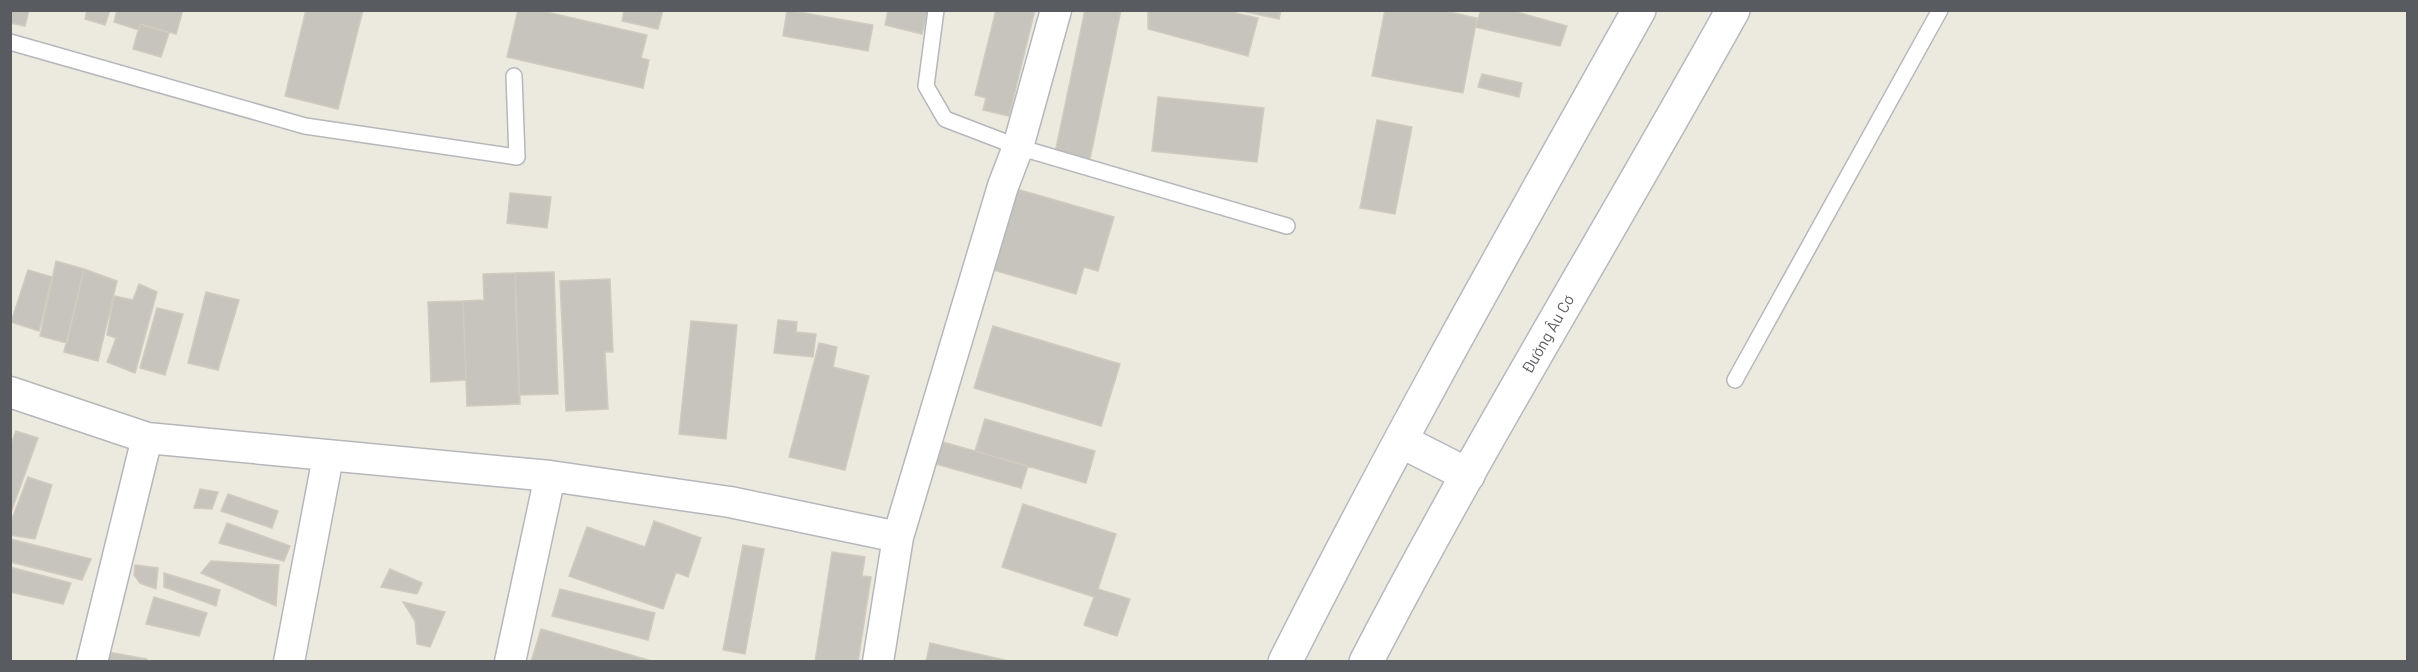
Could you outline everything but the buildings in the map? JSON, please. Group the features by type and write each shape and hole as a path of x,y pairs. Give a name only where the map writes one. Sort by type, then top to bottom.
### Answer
{"street":[{"path":"878,662 898,537 1003,186 1018,147 1056,10"},
{"path":"1285,662 1337,557 1639,10"},
{"name":"Đường Âu Cơ","path":"1366,662 1468,475 1733,10"},
{"path":"10,392 147,438 328,457 550,476 730,502 898,537"},
{"path":"92,662 147,438"},
{"path":"1401,441 1468,475"},
{"path":"289,662 328,457"},
{"path":"510,662 550,476"}],"lane":[{"path":"936,10 926,86 945,119 1018,147 1287,226"},
{"path":"1735,380 1940,10"},
{"path":"10,42 304,126 517,157 514,76"}]}
